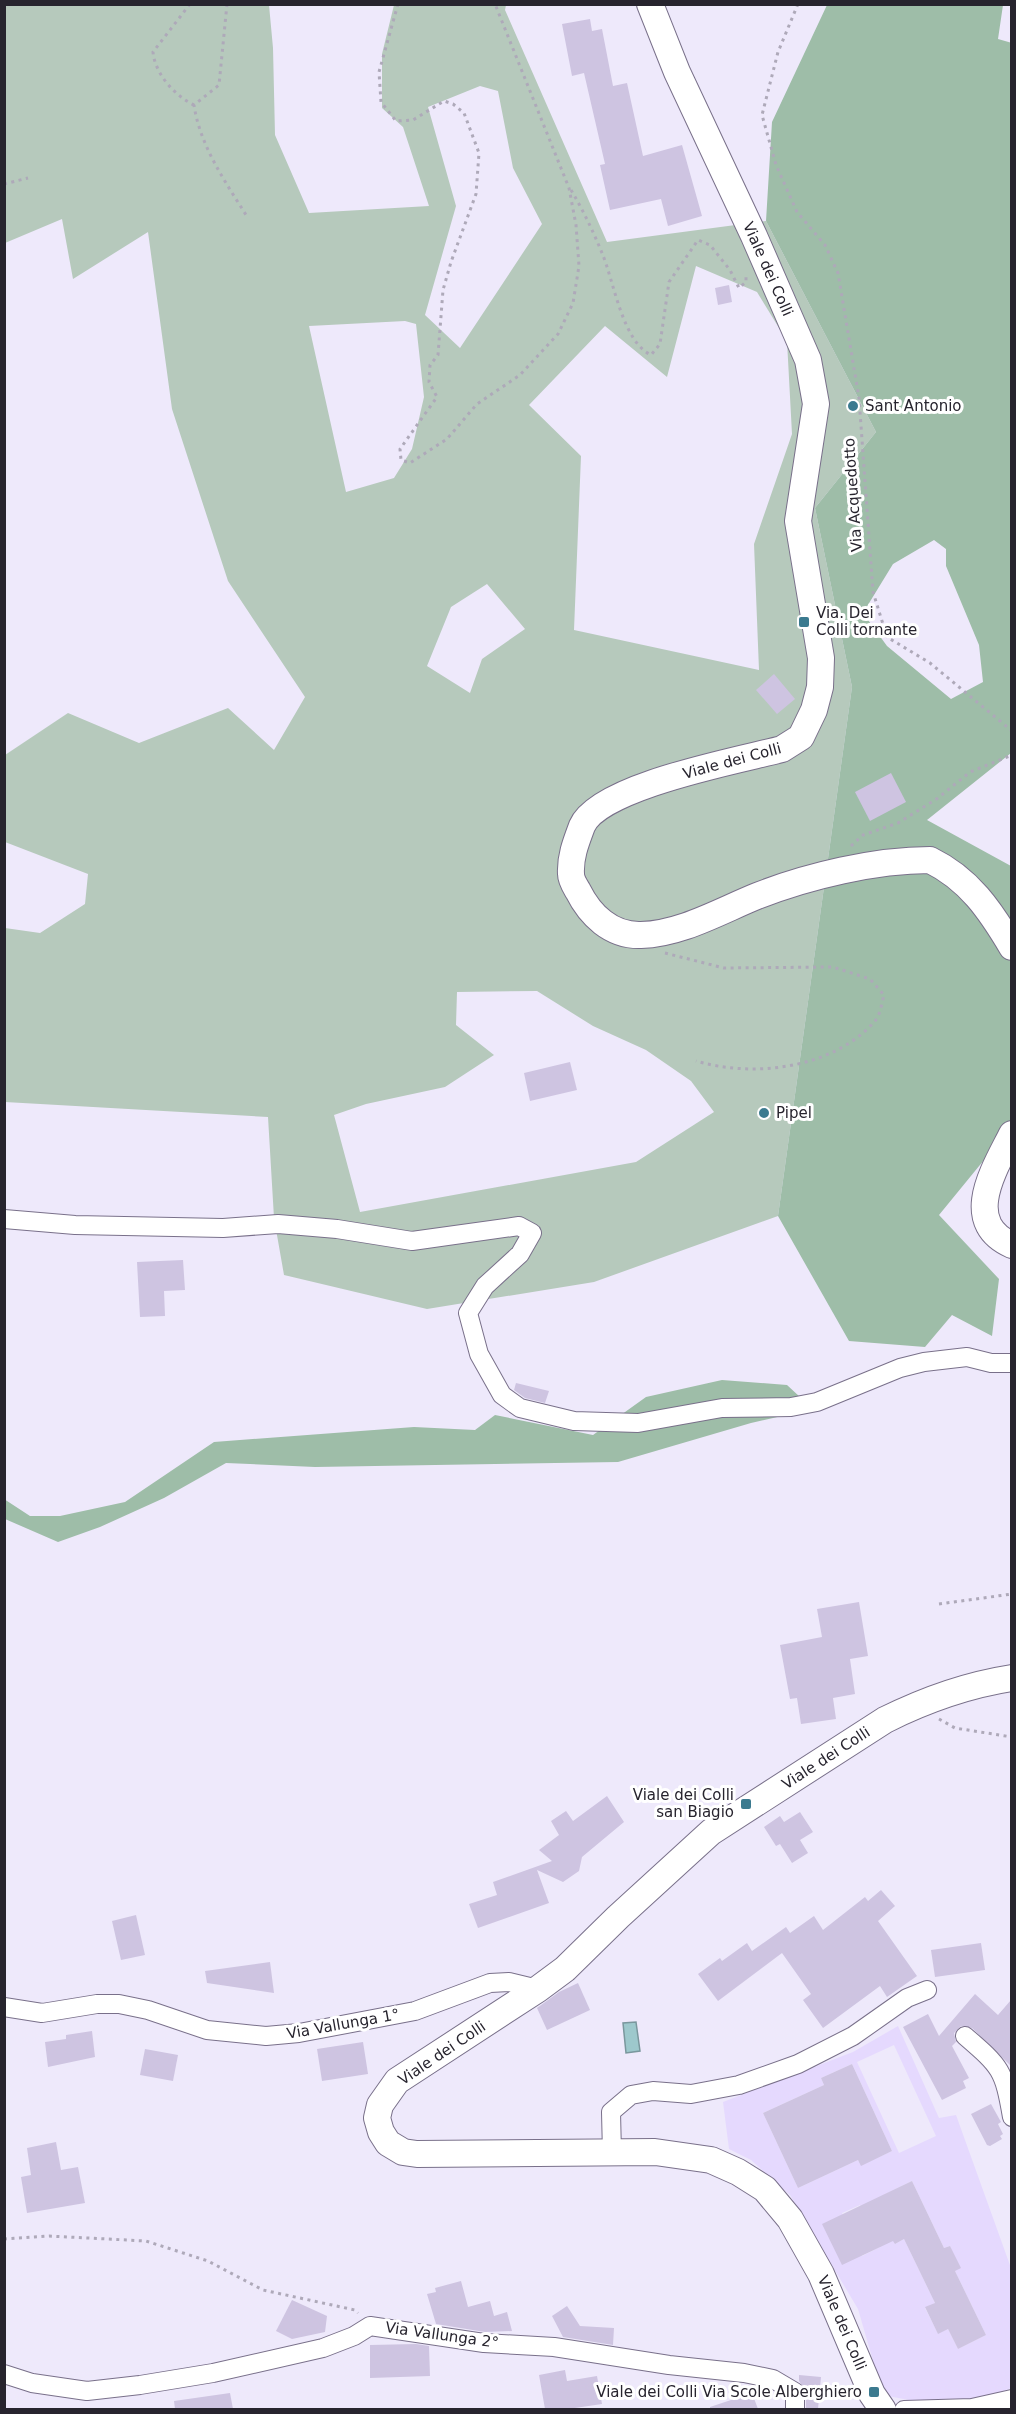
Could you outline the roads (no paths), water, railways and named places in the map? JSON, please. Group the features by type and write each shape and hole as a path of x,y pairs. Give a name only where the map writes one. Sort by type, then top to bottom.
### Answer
{"main road":[{"name":"Viale dei Colli","path":"650,4 677,72 754,236 808,360 816,404 798,521 821,658 820,687 814,710 801,737 782,749 627,791 585,820 573,848 571,877 587,910 609,928 639,935 664,932 684,926 760,895 833,873 930,860 968,885 988,907 1011,947"},
{"path":"1011,1134 983,1197 985,1214 992,1228 1003,1241 1011,1245"},
{"name":"Viale dei Colli","path":"883,2409 872,2394 821,2274 790,2219 765,2189 738,2172 711,2160 655,2152 417,2154 403,2151 388,2143 381,2132 378,2118 380,2105 397,2081 565,1969 711,1832 885,1720 913,1706 980,1683 1011,1678"}],"street":[{"path":"4,1219 75,1225 223,1228 278,1224 337,1229 412,1241 519,1226 532,1233 520,1254 485,1286 468,1313 472,1331 489,1374 509,1403 520,1408 574,1421 638,1423 722,1408 791,1407 818,1402 900,1368 924,1362 967,1358 991,1363 1011,1363"},
{"name":"Via Vallunga 1°","path":"4,2007 42,2013 97,2004 119,2004 148,2010 207,2030 266,2036 299,2034 415,2011 490,1983 509,1982 538,1989"},
{"path":"612,2153 611,2112 631,2095 653,2091 691,2094 739,2085 798,2064 853,2036 907,1998 927,1989"},
{"path":"965,2036 1002,2071 1011,2117"},
{"name":"Via Vallunga 2°","path":"4,2374 32,2383 87,2391 140,2385 213,2373 323,2348 354,2336 370,2326 484,2343 554,2347 669,2365 744,2373 773,2379 795,2392 795,2409"},
{"path":"903,2409 972,2408 1011,2400"}],"place":[{"name":"Sant Antonio","path":"853,406"},
{"name":"Via. Dei Colli tornante","path":"804,622"},
{"name":"Pipel","path":"764,1113"},
{"name":"Viale dei Colli san Biagio","path":"746,1804"},
{"name":"Viale dei Colli Via Scole Alberghiero","path":"874,2392"}]}
